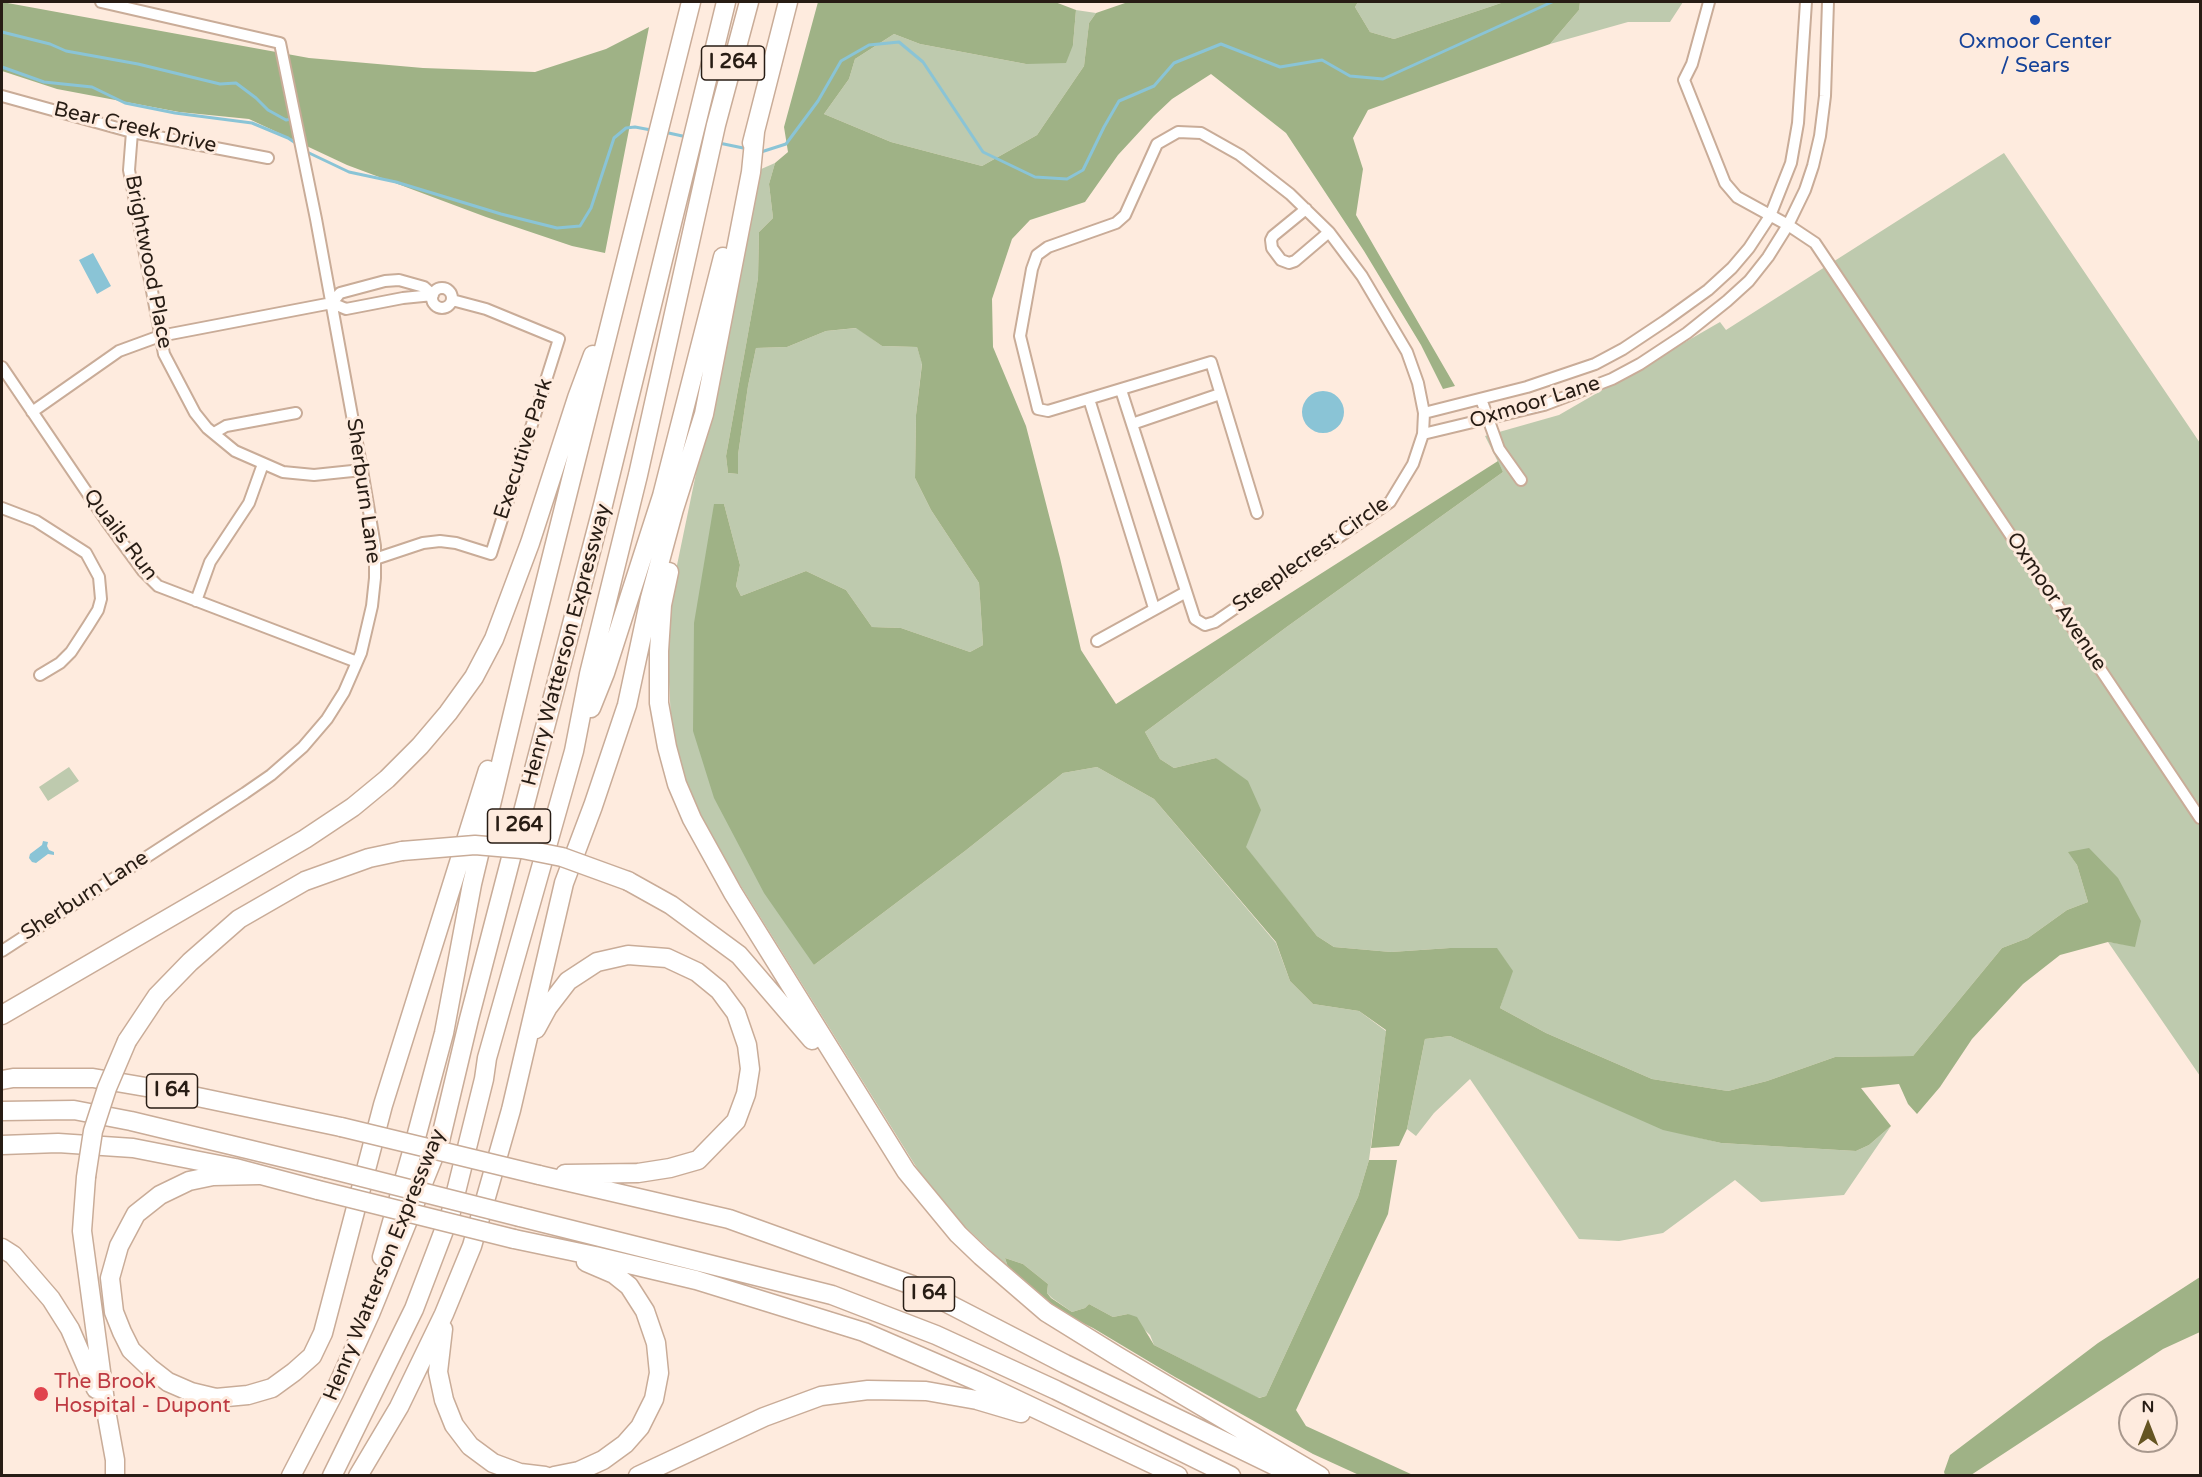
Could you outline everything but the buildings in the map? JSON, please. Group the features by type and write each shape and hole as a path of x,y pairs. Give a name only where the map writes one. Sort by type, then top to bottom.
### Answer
{"highway":[{"path":"279,1476 327,1391 381,1261 414,1145 444,1033 472,884 525,663 691,2"},
{"name":"Henry Watterson Expressway","path":"291,1476 334,1394 370,1314 440,1141 469,1019 600,516 726,2"},
{"name":"Henry Watterson Expressway","path":"332,1476 414,1308 451,1212 484,1079 487,1058 573,751 589,674 638,476 716,124 749,2"},
{"path":"358,1476 399,1407 444,1314 472,1246 508,1121 564,883 594,806 627,705 674,509 704,414 755,132 789,2"},
{"path":"573,751 604,673 662,496 748,171"},
{"path":"2,1015 295,844 353,807 387,779 420,746 448,713 474,677 494,639 530,543 577,398 624,272"},
{"path":"674,509 673,554 662,616 659,703 677,784 692,819 733,893 773,955 801,1006 906,1171 958,1234 1046,1312 1320,1476"},
{"path":"259,1175 213,1176 189,1181 160,1195 136,1214 119,1246 110,1278 114,1312 122,1332 131,1350 150,1368 168,1383 191,1392 216,1398 248,1395 272,1388 312,1356 323,1333 401,1043 485,779 525,663"},
{"path":"115,1476 115,1460 82,1231 86,1177 93,1131 107,1088 127,1041 157,996 190,962 239,919 305,881 369,858 402,851 475,845 522,849 562,857 628,881 671,905 739,955 862,1099"},
{"path":"524,1052 548,1007 568,981 597,962 628,955 667,958 697,972 719,990 736,1014 747,1045 750,1069 746,1094 736,1121 698,1160 670,1168 638,1173 539,1175"},
{"name":"I 64","path":"2,1080 93,1078 169,1091 341,1127 729,1219 912,1285 1065,1364 1296,1476"},
{"name":"I 64","path":"2,1112 74,1110 131,1121 832,1295 936,1335 1056,1390 1231,1476"},
{"path":"2,1145 58,1143 132,1148 196,1159 563,1251 595,1256 696,1281 864,1332 935,1362 1178,1476"},
{"path":"2,1248 13,1255 34,1278 64,1319 84,1359 107,1416"},
{"path":"554,1476 579,1471 603,1460 625,1444 640,1427 654,1399 659,1373 656,1343 645,1311 629,1286 614,1274 563,1251"},
{"path":"444,1314 438,1372 444,1400 454,1425 470,1446 493,1462 520,1473 545,1476"},
{"path":"638,1476 764,1417 821,1396 868,1390 935,1392 1004,1406 1167,1476"}],"street":[{"name":"Sherburn Lane","path":"2,951 271,775 303,747 327,719 344,692 365,641 372,606 375,559 372,528 332,303 280,43 101,2"},
{"name":"Oxmoor Avenue","path":"1709,2 1692,64 1684,80 1725,183 1737,197 1815,243 2200,818"},
{"name":"Oxmoor Lane","path":"1424,413 1527,387 1579,370 1623,349 1716,283 1749,248 1770,216 1787,177 1797,135 1806,2"},
{"name":"Oxmoor Lane","path":"1423,434 1488,420 1578,393 1640,364 1687,333 1743,286 1768,257 1788,225 1805,190 1820,136 1825,96 1828,2"},
{"name":"Bear Creek Drive","path":"2,96 132,132 268,158"},
{"name":"Brightwood Place","path":"132,132 129,170 164,354 183,393 201,420 236,451 283,472 314,475 362,470"},
{"name":"Steeplecrest Circle","path":"1178,132 1201,133 1240,155 1290,194 1329,232 1362,276 1407,352 1418,383 1424,413 1423,434 1413,464 1390,502 1215,622 1204,625 1195,619 1121,390 1048,411 1038,409 1020,336 1032,268 1037,255 1048,247 1116,223 1125,215 1157,144 1178,132"},
{"path":"1306,209 1273,236 1270,244 1281,260 1289,264 1295,261 1329,232"},
{"name":"Executive Park","path":"375,559 423,543 440,541 456,543 491,554 559,339 486,309 452,300 451,293 445,288 438,289 433,295 403,298 346,309 332,303 340,293 385,281 399,280 412,283 424,287 433,295"},
{"path":"32,412 119,351 160,336 332,303"},
{"path":"1121,390 1210,362 1257,513"},
{"name":"Quails Run","path":"2,367 107,522 158,586 357,662"},
{"path":"1132,424 1220,394"},
{"path":"1089,399 1154,608"},
{"path":"1482,399 1499,449 1521,480"},
{"path":"214,433 226,426 296,413"},
{"path":"196,601 210,562 249,503 263,464"},
{"path":"2,508 36,520 86,553 99,578 101,599 98,610 71,652 60,663 40,675"},
{"path":"1098,641 1186,592"}],"green space":[{"path":"2,2 309,58 423,68 535,72 606,49 649,27 605,253 572,246 486,217 347,165 249,119 179,112 57,89 2,71"},
{"path":"818,2 1055,2 1076,10 1073,45 1066,63 1026,64 920,44 894,34 855,59 849,79 824,114 891,142 982,166 1037,135 1084,66 1089,23 1096,13 1128,2 1358,2 1355,7 1370,32 1394,39 1504,2 1580,2 1579,10 1550,44 1368,110 1353,138 1363,169 1356,215 1455,386 1443,389 1421,345 1364,251 1286,133 1211,74 1172,99 1154,116 1118,155 1085,202 1030,220 1012,239 992,299 993,347 1026,426 1081,650 1116,704 1498,461 1503,472 1145,732 1160,759 1174,768 1216,758 1248,781 1261,810 1246,847 1317,936 1334,947 1391,952 1497,948 1513,971 1500,1008 1546,1033 1652,1079 1728,1091 1767,1081 1835,1057 1913,1056 2002,948 2028,938 2067,910 2088,902 2077,865 2068,852 2089,848 2118,878 2141,921 2135,947 2108,942 2060,955 2023,984 1972,1039 1940,1087 1917,1114 1908,1104 1899,1084 1861,1088 1891,1126 1869,1145 1856,1151 1721,1143 1663,1130 1450,1036 1425,1039 1407,1129 1399,1146 1371,1148 1386,1030 1359,1011 1313,1004 1290,981 1276,942 1154,799 1097,767 1063,773 965,851 814,965 764,893 714,798 693,731 694,623 714,504 724,504 740,565 736,586 741,596 806,571 846,590 872,627 901,628 970,652 983,645 979,583 931,510 915,478 916,415 922,364 917,347 882,346 856,328 826,331 787,347 756,348 738,455 738,474 728,473 726,456 758,278 759,232 773,218 769,184 775,163 788,152 784,127"},
{"path":"1358,2 1504,2 1394,39 1370,32 1355,7"},
{"path":"1580,2 1683,2 1670,22 1628,22 1550,44 1579,10"},
{"path":"1076,10 1096,13 1089,23 1084,66 1037,135 982,166 891,142 824,114 849,79 855,59 894,34 920,44 1026,64 1073,45"},
{"path":"2004,153 2200,443 2200,1076 2108,942 2135,946 2069,853 2077,865 2088,902 2067,910 2028,938 2002,948 1913,1056 1835,1057 1767,1081 1728,1091 1652,1079 1546,1033 1500,1008 1512,971 1497,949 1450,948 1391,952 1334,947 1317,936 1245,847 1260,810 1216,758 1174,768 1160,759 1145,732 1503,472 1485,436 1559,415 1720,322 1726,330"},
{"path":"775,163 769,184 773,218 759,232 758,278 726,456 728,473 738,474 738,455 756,348 787,347 826,331 857,328 882,346 917,347 922,363 916,415 915,478 931,510 979,583 983,645 970,652 901,628 872,627 846,590 806,571 741,596 736,586 740,565 724,504 715,504 814,965 965,851 1063,773 1097,767 1154,799 1276,943 1290,981 1313,1004 1359,1011 1386,1031 1369,1160 1358,1197 1266,1396 1258,1398 1154,1345 1150,1335 1128,1314 1113,1317 1089,1304 1085,1308 1072,1312 1047,1293 1048,1284 1023,1264 1005,1258 1008,1267 943,1206 915,1165 704,827 681,769 671,720 667,643 671,594 759,170"},
{"path":"69,767 79,781 48,801 39,787"},
{"path":"1450,1036 1663,1129 1721,1143 1856,1151 1869,1145 1891,1126 1844,1195 1761,1202 1735,1180 1663,1233 1619,1241 1579,1239 1470,1079 1434,1113 1416,1136 1407,1129 1425,1039"},
{"path":"1369,1160 1397,1160 1388,1214 1296,1410 1306,1426 1413,1475 1359,1475 1313,1454 1093,1328 1060,1312 1008,1267 1005,1258 1023,1264 1048,1284 1047,1293 1051,1298 1072,1312 1085,1308 1089,1304 1113,1317 1128,1314 1137,1317 1154,1345 1259,1398 1266,1396 1358,1197"},
{"path":"2200,1277 2200,1332 2163,1349 1971,1475 1945,1475 1950,1455 2098,1343"}],"water":[{"path":"93,253 111,286 97,294 79,260"},
{"path":"1323,391 1331,392 1338,397 1343,404 1343,420 1338,427 1331,432 1323,433 1315,432 1308,427 1303,420 1302,412 1303,404 1308,397 1315,392"},
{"path":"43,841 48,842 47,846 54,852 54,855 48,854 36,863 32,862 29,858 30,854 42,845"}],"waterway":[{"path":"761,152 786,144 818,101 841,61 869,45 899,42 923,62 983,152 1035,177 1067,179 1083,170 1119,101 1154,86 1174,63 1221,44 1280,67 1322,60 1350,76 1383,79 1552,2"},
{"path":"2,32 50,44 66,51 138,64 220,84 236,83 268,110 286,120 292,119"},
{"path":"2,67 44,82 92,87 125,103 175,113 252,123 297,144"},
{"path":"307,152 349,172 396,182 501,214 557,228 580,226 591,208 614,138 626,128 651,130"},
{"path":"664,132 687,137"},
{"path":"719,143 748,149"}],"place":[{"name":"Oxmoor Center / Sears","path":"2035,20"},
{"name":"The Brook Hospital - Dupont","path":"41,1394"}]}
